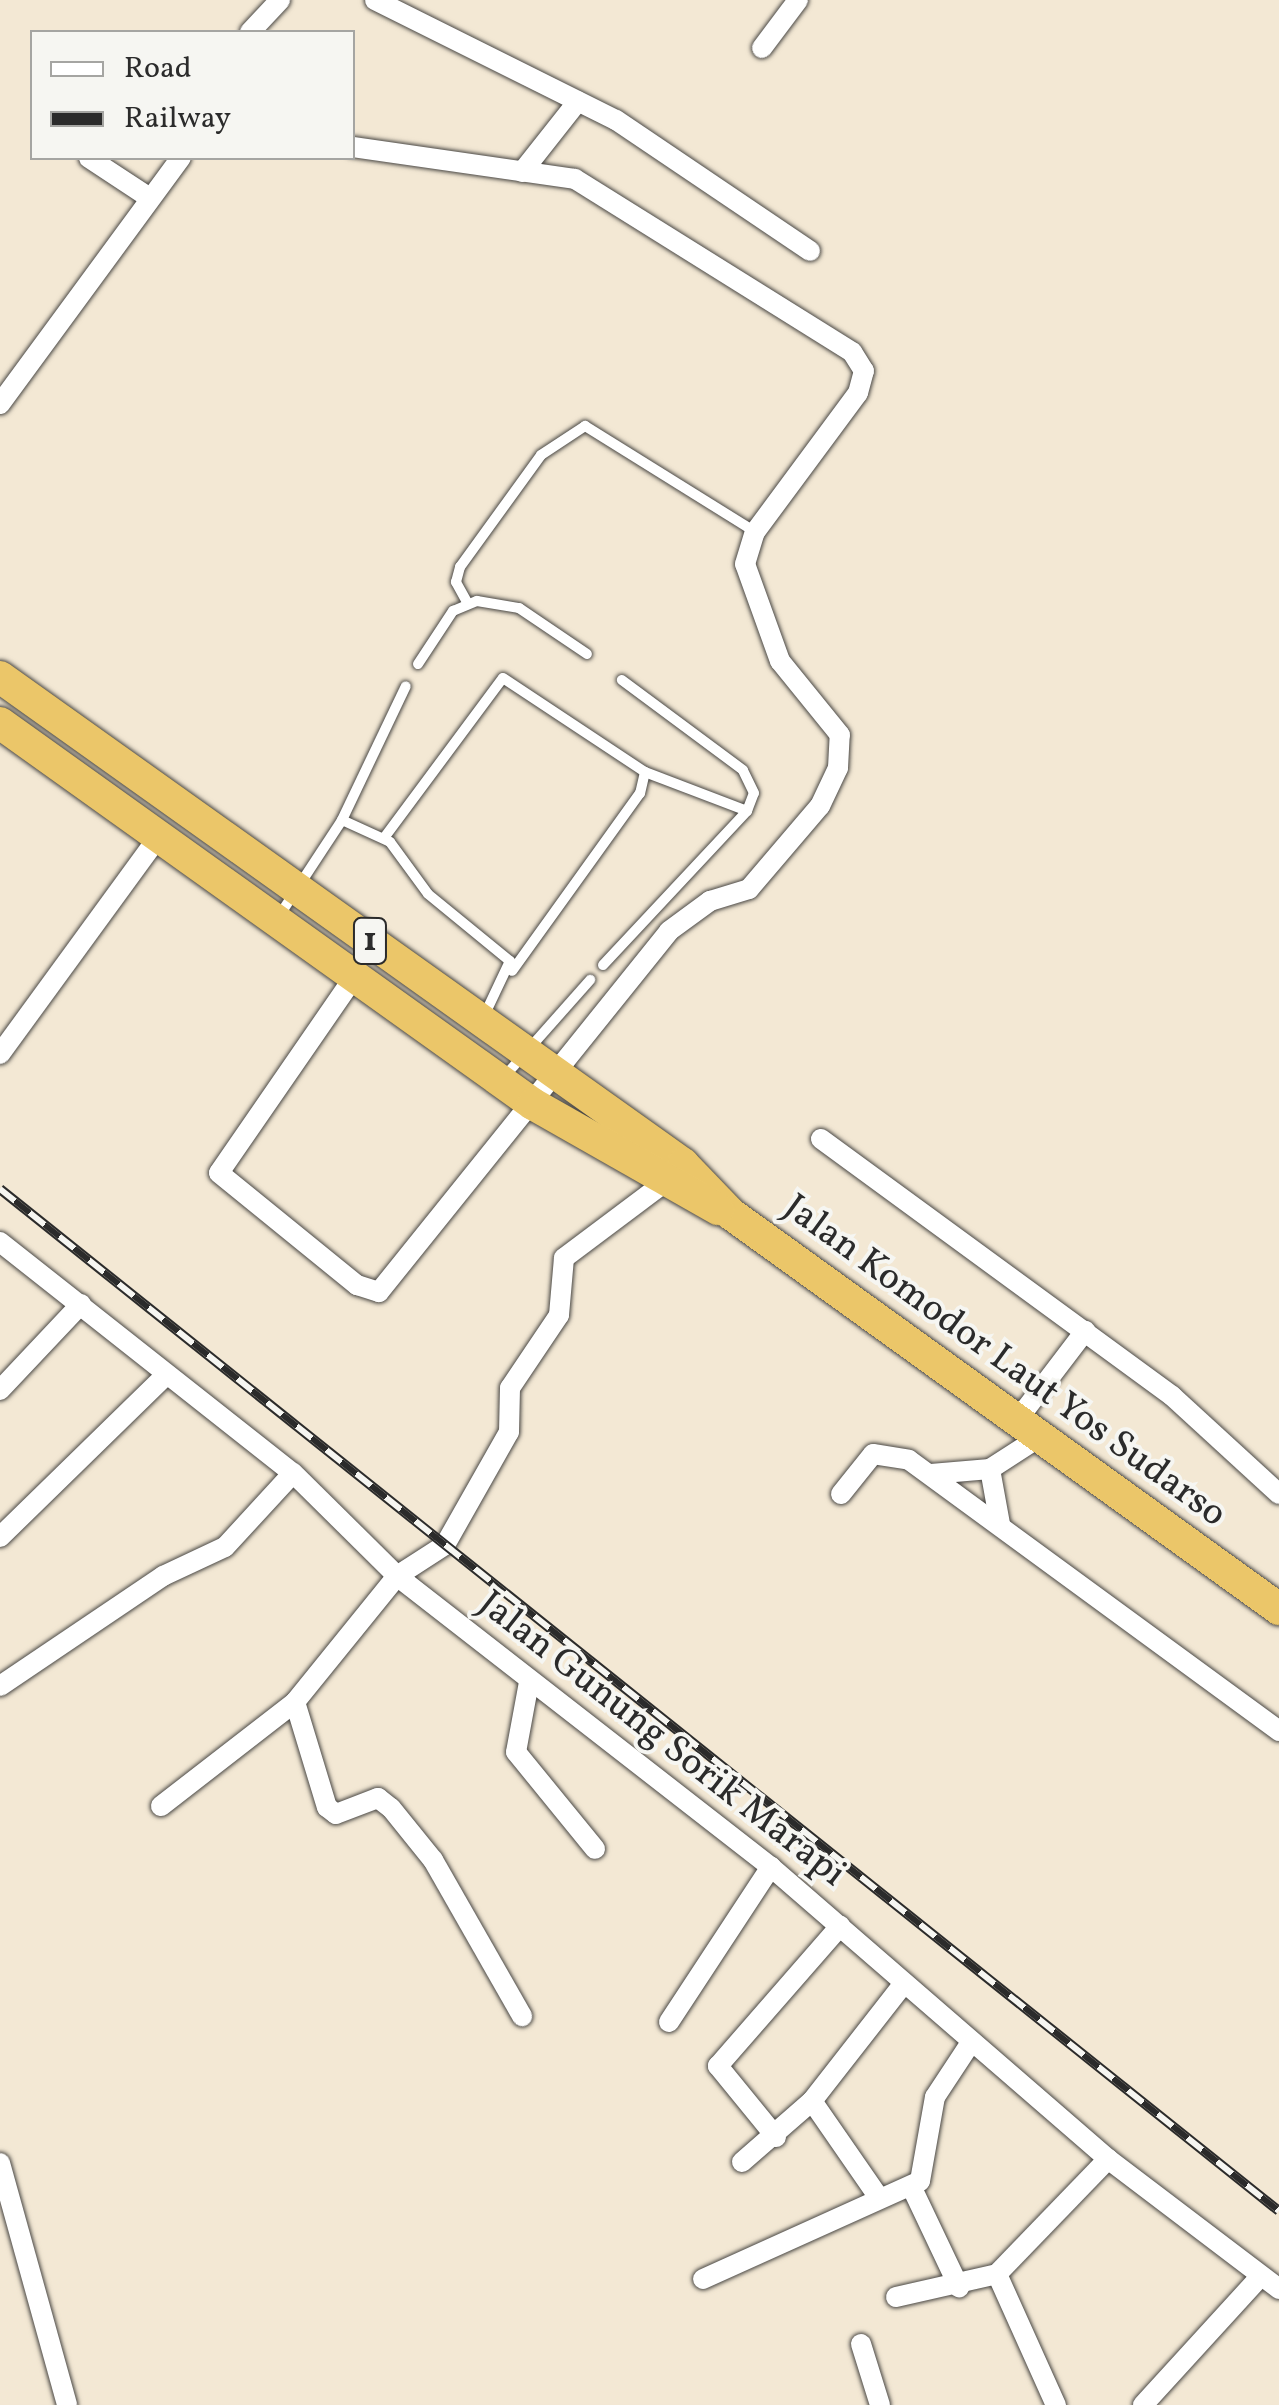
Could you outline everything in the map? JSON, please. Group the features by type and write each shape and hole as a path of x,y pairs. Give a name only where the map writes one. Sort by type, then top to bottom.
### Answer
{"highway":[{"name":"Jalan Komodor Laut Yos Sudarso","path":"0,677 301,886 479,1024 553,1076 674,1175 1279,1608"},
{"name":"Jalan Komodor Laut Yos Sudarso","path":"2,731 533,1104 674,1175"}],"street":[{"path":"252,30 280,0"},
{"path":"375,0 578,101 810,252"},
{"path":"762,48 798,0"},
{"path":"522,172 578,101"},
{"path":"352,980 219,1172 357,1285 387,1288 669,931 776,865 838,768 840,735 756,614 745,564 755,532 858,393 860,362 590,187 522,172 355,147"},
{"path":"92,160 150,198"},
{"path":"0,404 179,160"},
{"path":"2,731 28,697"},
{"path":"0,1054 156,840"},
{"path":"821,1139 1085,1330 1279,1494"},
{"path":"161,1806 296,1702 397,1576 445,1545 504,1446 510,1388 564,1300 564,1258 674,1175"},
{"name":"Jalan Gunung Sorik Marapi","path":"0,1242 293,1473 397,1576 771,1867 840,1926 901,1986 1108,2159 1273,2283"},
{"path":"0,1390 81,1304"},
{"path":"931,1474 990,1469 1027,1430 1085,1330"},
{"path":"0,1537 168,1374"},
{"path":"840,1494 874,1454 889,1451 931,1474 1279,1730"},
{"path":"990,1469 1000,1524"},
{"path":"0,1686 163,1576 225,1547 293,1473"},
{"path":"529,1682 516,1752 595,1849"},
{"path":"296,1702 327,1807 336,1814 378,1798 391,1808 433,1860 522,2016"},
{"path":"669,2022 771,1867"},
{"path":"776,2137 718,2066 840,1926"},
{"path":"742,2162 776,2137 812,2101 901,1986"},
{"path":"703,2279 877,2195 912,2188 928,2161 935,2097 970,2044"},
{"path":"812,2101 877,2195"},
{"path":"896,2298 959,2287 997,2274 1108,2159"},
{"path":"0,2163 67,2405"},
{"path":"912,2188 959,2287"},
{"path":"997,2274 1056,2405"},
{"path":"1143,2405 1273,2283"},
{"path":"861,2344 880,2405"}],"lane":[{"path":"467,602 456,582 460,567 542,455 585,426 755,532"},
{"path":"467,602 519,608 587,654"},
{"path":"418,664 467,602"},
{"path":"384,838 502,678 645,772 747,811"},
{"path":"603,965 747,811 750,777 622,680"},
{"path":"274,924 342,820 406,686"},
{"path":"479,1024 512,970 640,793 645,772"},
{"path":"342,820 384,838 428,894 512,970"},
{"path":"501,1082 522,1053 590,980"}],"railway":[{"path":"0,1189 1279,2211"}]}
